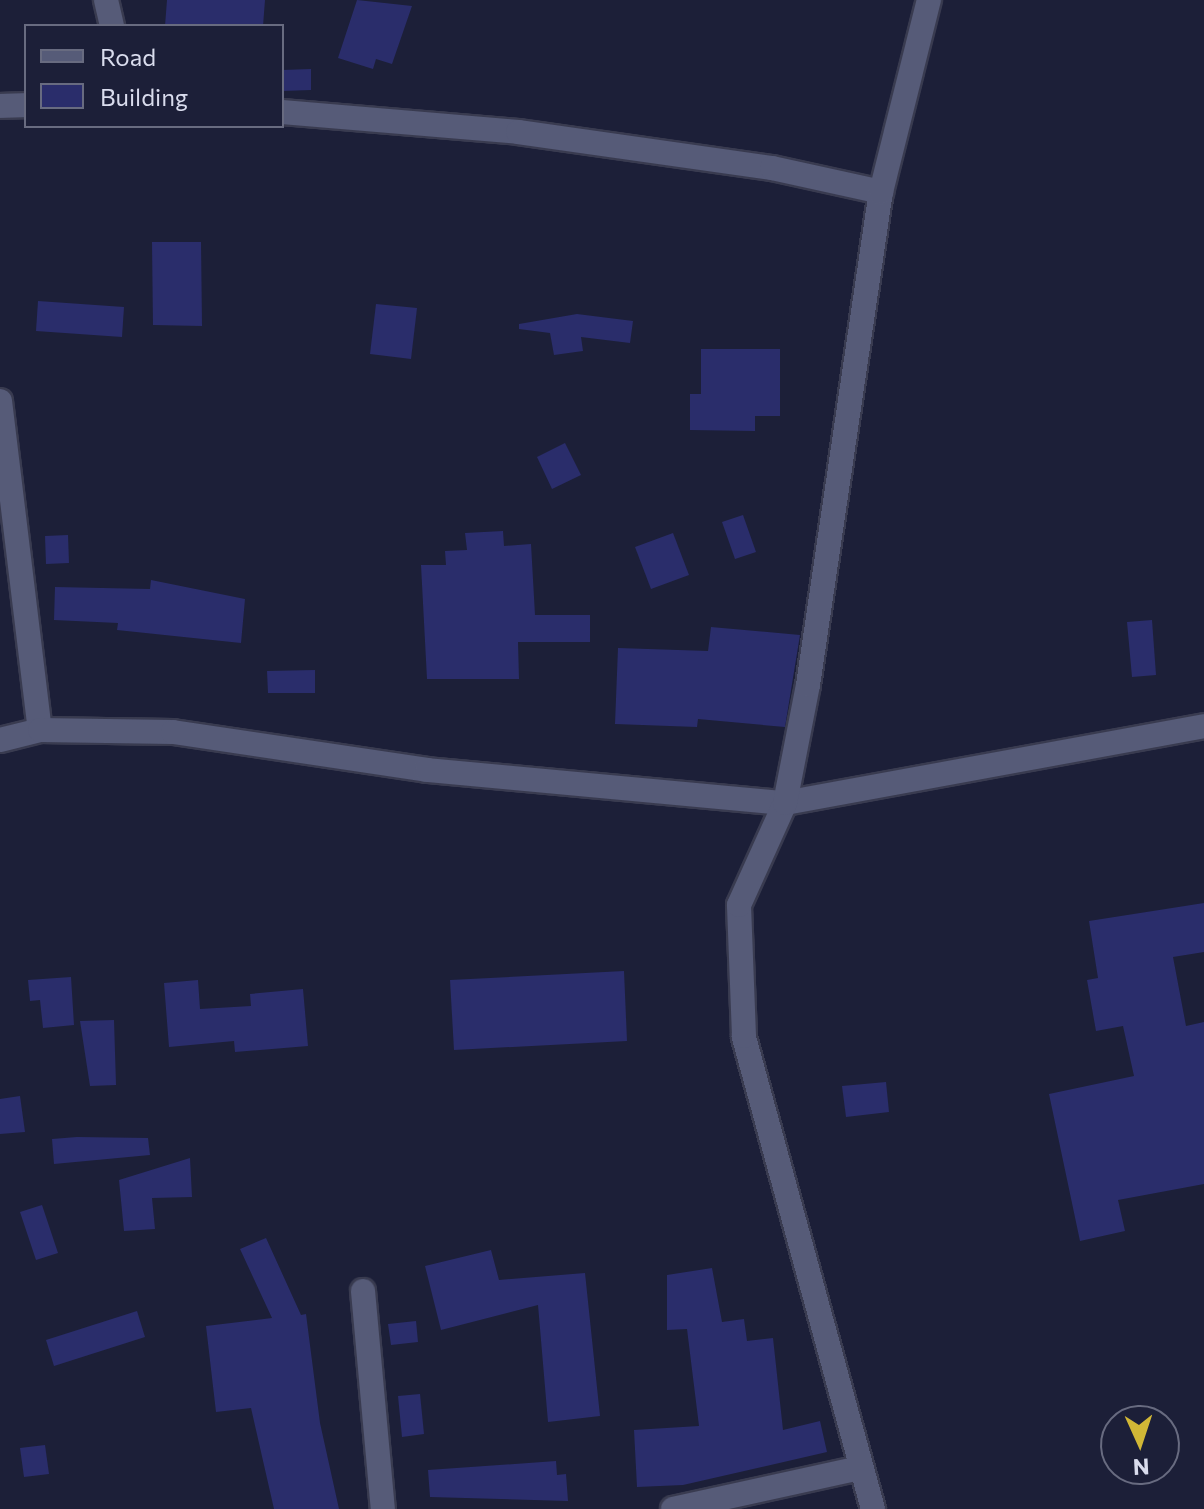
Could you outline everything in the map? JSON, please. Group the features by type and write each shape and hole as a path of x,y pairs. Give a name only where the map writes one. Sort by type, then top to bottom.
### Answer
{"street":[{"path":"106,0 112,24"},
{"path":"873,1509 744,1036 739,905 785,803 808,685 881,192 929,0"},
{"path":"0,106 24,105"},
{"path":"284,112 518,132 772,168 881,192"},
{"path":"0,401 40,730"},
{"path":"0,740 40,730 173,732 427,770 785,803 1204,726"},
{"path":"363,1291 383,1509"},
{"path":"673,1509 860,1468"}],"building":[{"path":"167,0 265,0 263,24 165,24"},
{"path":"357,0 412,6 392,64 376,59 373,69 338,58"},
{"path":"311,69 311,90 284,91 284,70"},
{"path":"152,242 201,242 202,326 153,325"},
{"path":"38,301 124,307 122,337 36,331"},
{"path":"376,304 417,308 411,359 370,354"},
{"path":"577,314 633,321 630,343 581,337 583,351 554,355 550,333 519,329 519,324"},
{"path":"701,349 780,349 780,416 755,416 755,431 690,430 690,394 701,394"},
{"path":"565,443 581,475 552,489 537,457"},
{"path":"743,515 756,552 735,559 722,522"},
{"path":"503,531 504,546 531,544 535,615 590,615 590,642 518,642 519,679 427,679 421,565 446,565 445,551 467,550 465,533"},
{"path":"673,533 689,575 651,589 635,547"},
{"path":"68,535 69,563 46,564 45,536"},
{"path":"151,580 245,599 241,643 117,630 118,623 54,620 55,587 150,589"},
{"path":"1152,620 1156,675 1132,677 1127,622"},
{"path":"711,627 800,635 785,727 698,719 697,727 615,724 618,648 708,651"},
{"path":"315,670 315,693 268,693 267,671"},
{"path":"1204,903 1204,952 1173,957 1186,1026 1204,1022 1204,1184 1118,1200 1125,1231 1080,1241 1049,1094 1134,1076 1123,1026 1096,1031 1087,980 1098,978 1089,921"},
{"path":"624,971 627,1041 454,1050 450,980"},
{"path":"71,977 74,1025 43,1028 40,1000 30,1001 28,980"},
{"path":"198,980 200,1009 251,1006 250,994 303,989 308,1046 235,1052 234,1041 169,1047 164,983"},
{"path":"114,1020 116,1085 90,1086 80,1021"},
{"path":"886,1082 889,1112 846,1117 842,1086"},
{"path":"20,1096 25,1132 0,1134 0,1099"},
{"path":"148,1138 150,1155 54,1164 52,1139"},
{"path":"190,1158 192,1197 152,1198 155,1229 124,1231 119,1180"},
{"path":"42,1205 58,1253 36,1260 20,1212"},
{"path":"266,1238 301,1315 306,1314 320,1423 339,1509 274,1509 251,1408 216,1412 206,1326 272,1318 240,1249"},
{"path":"491,1250 499,1280 585,1273 600,1416 548,1422 538,1305 441,1330 425,1266"},
{"path":"712,1268 722,1322 744,1319 747,1341 773,1338 783,1430 820,1421 827,1452 683,1485 637,1487 634,1430 699,1426 687,1329 667,1330 667,1275"},
{"path":"137,1311 145,1337 54,1366 46,1340"},
{"path":"416,1321 418,1342 391,1345 388,1324"},
{"path":"420,1394 424,1434 402,1437 398,1396"},
{"path":"45,1445 49,1474 24,1477 20,1448"},
{"path":"556,1461 557,1475 566,1474 568,1501 430,1497 428,1470"}]}
